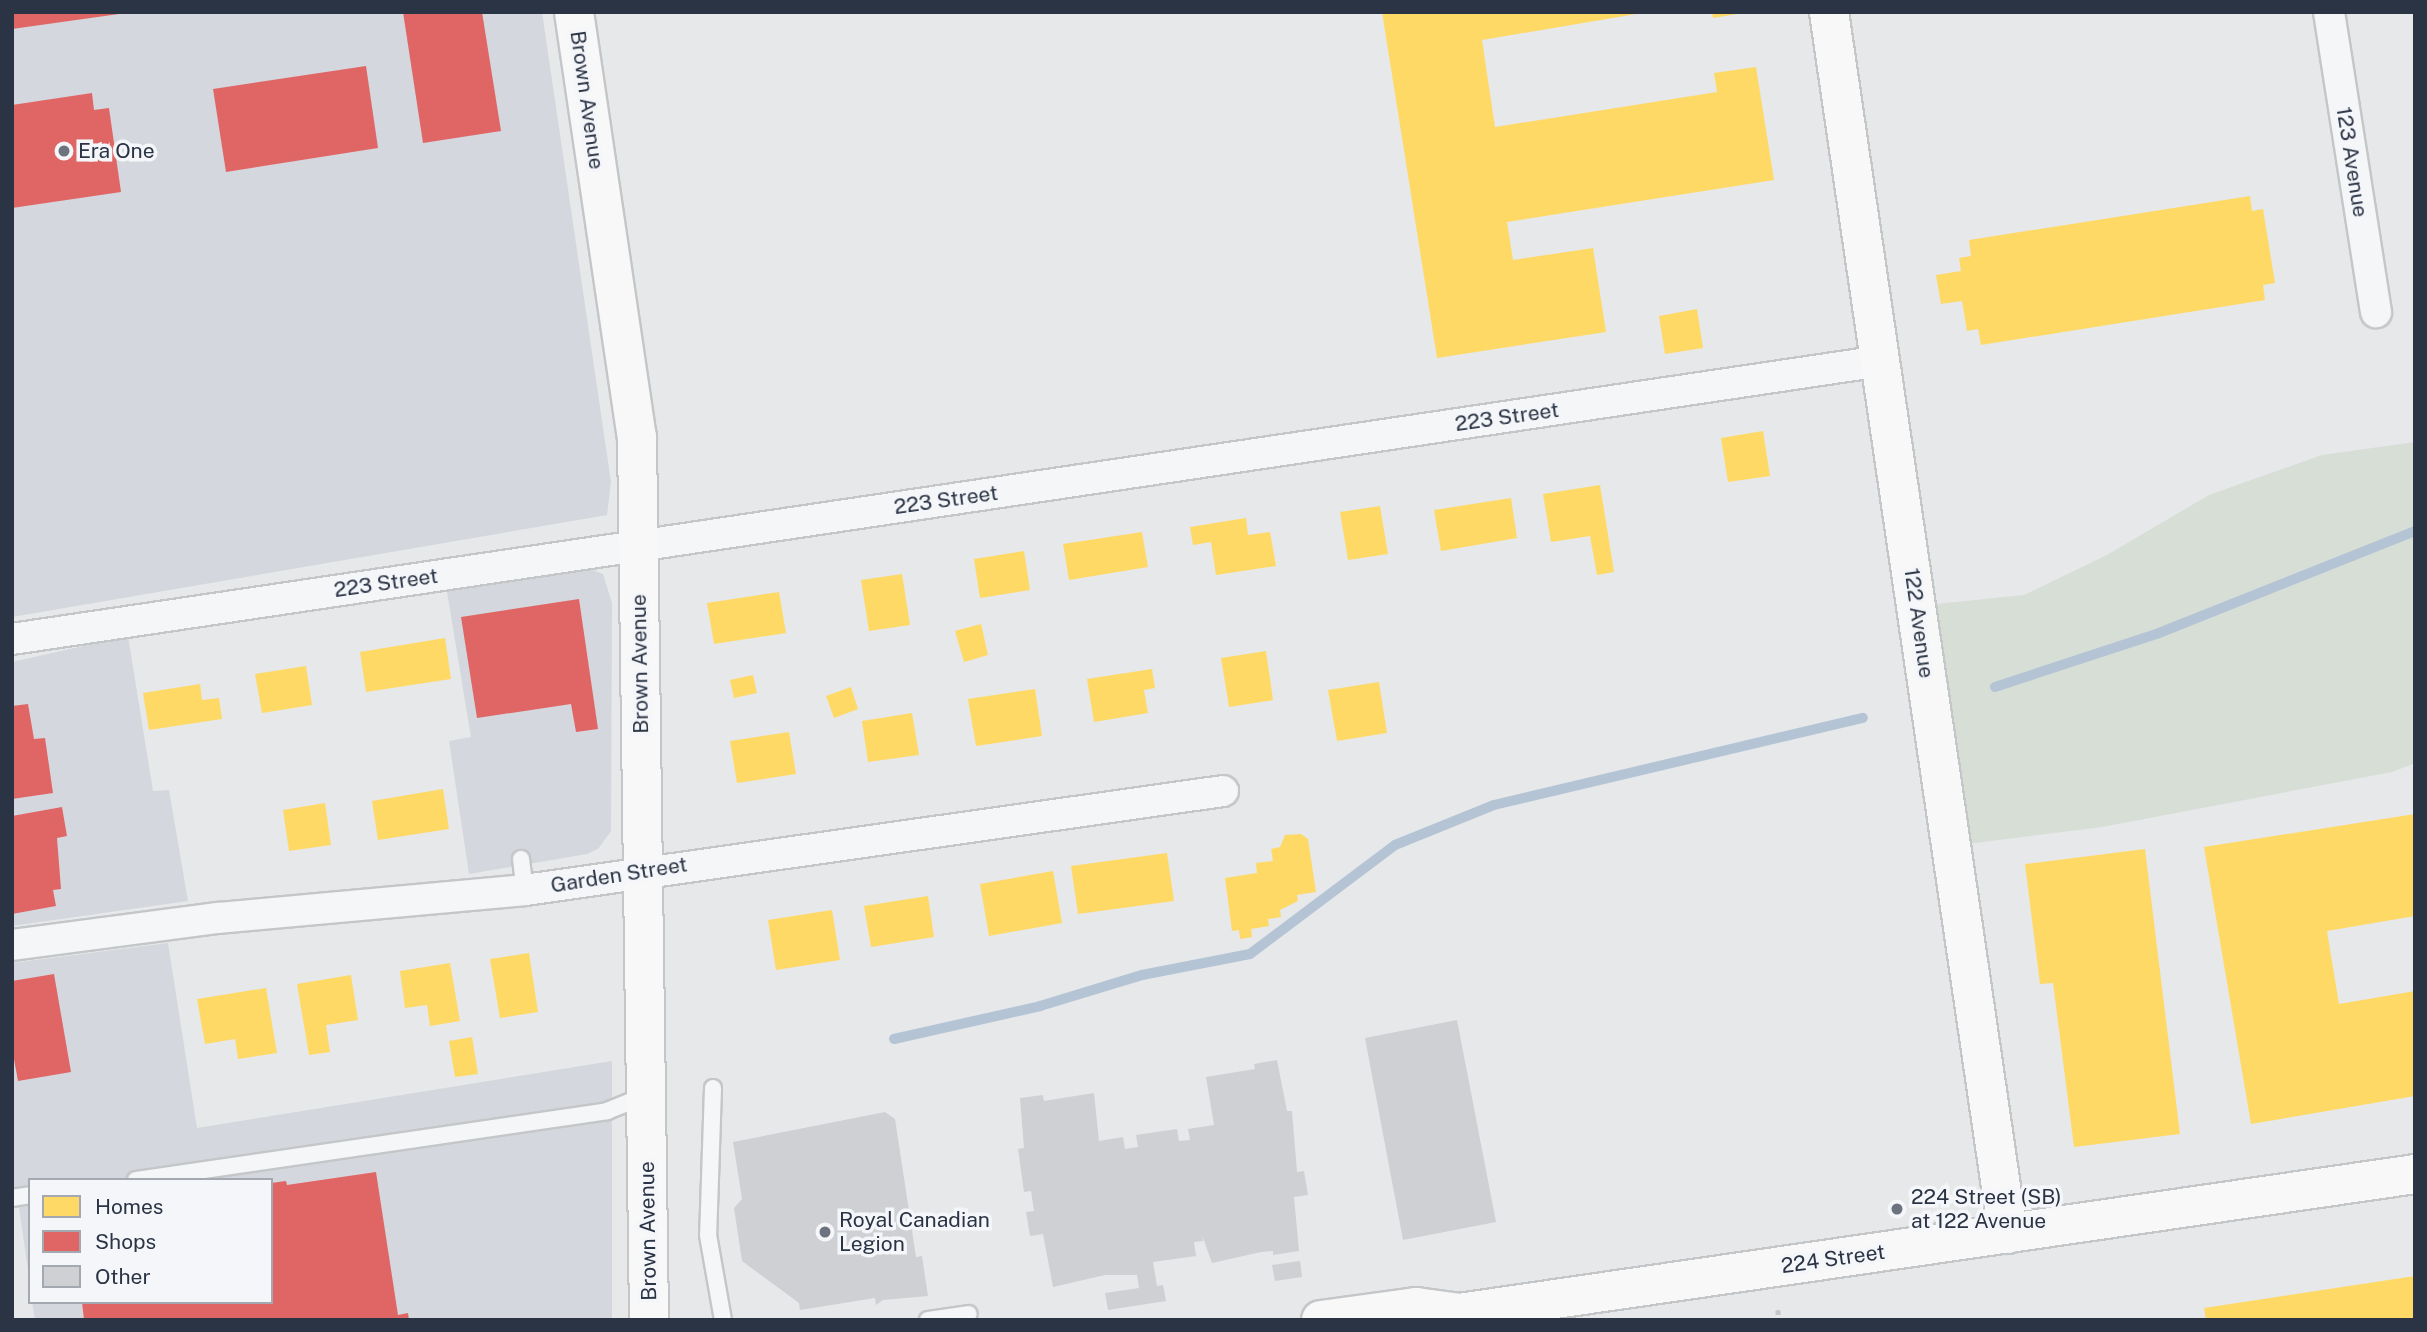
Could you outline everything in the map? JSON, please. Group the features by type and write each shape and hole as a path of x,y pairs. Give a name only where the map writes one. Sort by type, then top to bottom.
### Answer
{"street":[{"name":"Brown Avenue","path":"574,12 637,437 649,1320"},
{"name":"122 Avenue","path":"1829,12 2008,1234"},
{"name":"123 Avenue","path":"2329,12 2376,312"},
{"name":"223 Street","path":"12,639 1881,361"},
{"name":"Garden Street","path":"12,945 218,918 525,890 642,870 1223,791"},
{"name":"224 Street","path":"1321,1320 1416,1307 1454,1316 2415,1174"}],"lane":[{"path":"521,859 525,890"},
{"path":"713,1088 708,1235 723,1320"},
{"path":"150,1178 607,1111 647,1095"},
{"path":"928,1320 969,1314"}],"path":[{"path":"1778,1310 1779,1320"}],"shaded area":[{"path":"12,12 542,12 611,482 607,515 12,617"},
{"path":"2415,442 2415,763 2392,772 2102,827 1952,846 1917,606 2024,595 2107,555 2209,495 2322,455"},
{"path":"587,568 603,574 612,603 611,831 598,849 587,854 469,874 449,741 471,737 446,586"},
{"path":"128,636 153,791 169,790 188,901 12,926 12,662"},
{"path":"168,943 197,1128 612,1061 612,1320 35,1320 32,1304 273,1304 273,1178 28,1178 28,1270 18,1200 12,1191 12,963"}],"building: Homes":[{"path":"1382,12 1648,12 1482,40 1495,127 1717,92 1714,73 1756,67 1774,180 1507,222 1513,260 1593,248 1606,332 1437,358"},
{"path":"1712,12 1737,12 1737,14 1713,18"},
{"path":"2250,196 2252,211 2263,209 2275,283 2263,285 2265,300 1981,345 1978,329 1967,331 1962,301 1941,304 1936,275 1961,271 1959,258 1971,256 1969,240"},
{"path":"1697,309 1703,348 1665,354 1659,316"},
{"path":"1763,431 1770,476 1728,482 1721,438"},
{"path":"1600,485 1614,572 1597,575 1590,536 1551,542 1543,494"},
{"path":"1511,498 1517,538 1441,551 1434,510"},
{"path":"1380,506 1388,554 1348,560 1340,512"},
{"path":"1246,518 1248,535 1270,532 1276,566 1216,575 1211,542 1193,545 1190,527"},
{"path":"1142,532 1148,567 1069,580 1063,544"},
{"path":"1024,551 1030,590 980,598 974,559"},
{"path":"902,574 910,625 869,631 861,580"},
{"path":"779,592 786,633 714,644 707,603"},
{"path":"981,624 988,655 964,662 955,631"},
{"path":"445,638 451,679 366,692 360,652"},
{"path":"1266,651 1273,700 1229,707 1221,658"},
{"path":"306,666 312,705 262,713 255,674"},
{"path":"1152,669 1155,688 1144,690 1148,713 1094,722 1087,679"},
{"path":"753,675 757,693 734,698 730,680"},
{"path":"1379,682 1387,733 1337,741 1328,690"},
{"path":"200,684 202,700 219,698 222,719 149,730 143,693"},
{"path":"851,687 858,709 834,718 826,696"},
{"path":"1035,689 1042,736 976,746 968,699"},
{"path":"912,713 919,755 868,762 862,721"},
{"path":"789,732 796,774 737,783 730,741"},
{"path":"443,789 449,829 378,840 372,801"},
{"path":"325,803 331,845 289,851 283,810"},
{"path":"2415,814 2415,916 2327,931 2339,1004 2415,991 2415,1096 2251,1124 2204,847"},
{"path":"1301,834 1308,839 1316,892 1297,895 1298,901 1280,910 1281,917 1268,919 1269,926 1251,929 1252,937 1240,939 1239,930 1232,931 1225,878 1257,873 1256,863 1273,861 1271,849 1280,847 1285,835"},
{"path":"2145,849 2180,1134 2074,1147 2053,983 2040,984 2025,864"},
{"path":"1167,853 1174,901 1078,914 1071,866"},
{"path":"1053,871 1062,923 989,936 980,884"},
{"path":"928,896 934,937 871,947 864,906"},
{"path":"832,910 840,960 776,970 768,920"},
{"path":"529,953 538,1012 500,1018 490,959"},
{"path":"450,963 460,1021 430,1026 427,1005 405,1008 400,971"},
{"path":"351,975 358,1020 326,1025 330,1052 309,1055 297,984"},
{"path":"266,988 277,1053 238,1059 235,1039 205,1044 197,999"},
{"path":"472,1037 478,1074 455,1077 449,1041"},
{"path":"2415,1276 2415,1320 2206,1320 2204,1308"}],"building: Shops":[{"path":"12,12 119,12 119,14 12,29"},
{"path":"403,12 482,12 501,131 423,143"},
{"path":"366,66 378,148 226,172 213,89"},
{"name":"Era One","path":"92,93 94,110 109,108 121,192 12,208 12,105"},
{"path":"579,599 598,729 576,732 571,704 477,718 461,617"},
{"path":"28,704 34,739 45,738 53,793 12,799 12,706"},
{"path":"62,807 67,836 57,838 61,889 53,890 56,906 12,914 12,816"},
{"path":"54,974 71,1072 18,1081 12,1048 12,981"},
{"path":"376,1172 398,1315 408,1313 409,1320 84,1320 82,1304 273,1304 273,1183 286,1181 287,1185"}],"building: Other":[{"path":"1457,1020 1496,1222 1403,1240 1365,1038"},
{"path":"1277,1060 1287,1111 1292,1111 1297,1172 1304,1171 1308,1195 1294,1197 1299,1251 1273,1255 1273,1251 1261,1252 1212,1263 1202,1235 1203,1241 1194,1242 1196,1256 1153,1262 1157,1286 1163,1285 1166,1301 1108,1310 1105,1293 1139,1288 1137,1275 1105,1275 1053,1287 1043,1234 1030,1236 1026,1212 1034,1211 1031,1191 1024,1192 1018,1149 1024,1148 1020,1098 1043,1095 1044,1101 1094,1093 1099,1141 1123,1137 1125,1149 1138,1147 1136,1135 1177,1129 1179,1141 1190,1140 1188,1129 1214,1125 1206,1077 1255,1069 1254,1064"},
{"name":"Royal Canadian Legion","path":"885,1112 895,1119 916,1257 922,1256 928,1296 883,1300 876,1305 875,1298 800,1310 799,1303 742,1261 734,1208 742,1199 733,1142"},
{"path":"1300,1261 1302,1277 1275,1281 1272,1265"}],"waterway":[{"path":"1995,687 2159,633 2415,531"},
{"path":"894,1039 1040,1006 1142,975 1250,954 1395,845 1494,805 1863,718"}],"place":[{"name":"Era One","path":"64,151"},
{"name":"224 Street (SB) at 122 Avenue","path":"1897,1209"},
{"name":"Royal Canadian Legion","path":"825,1232"}]}
